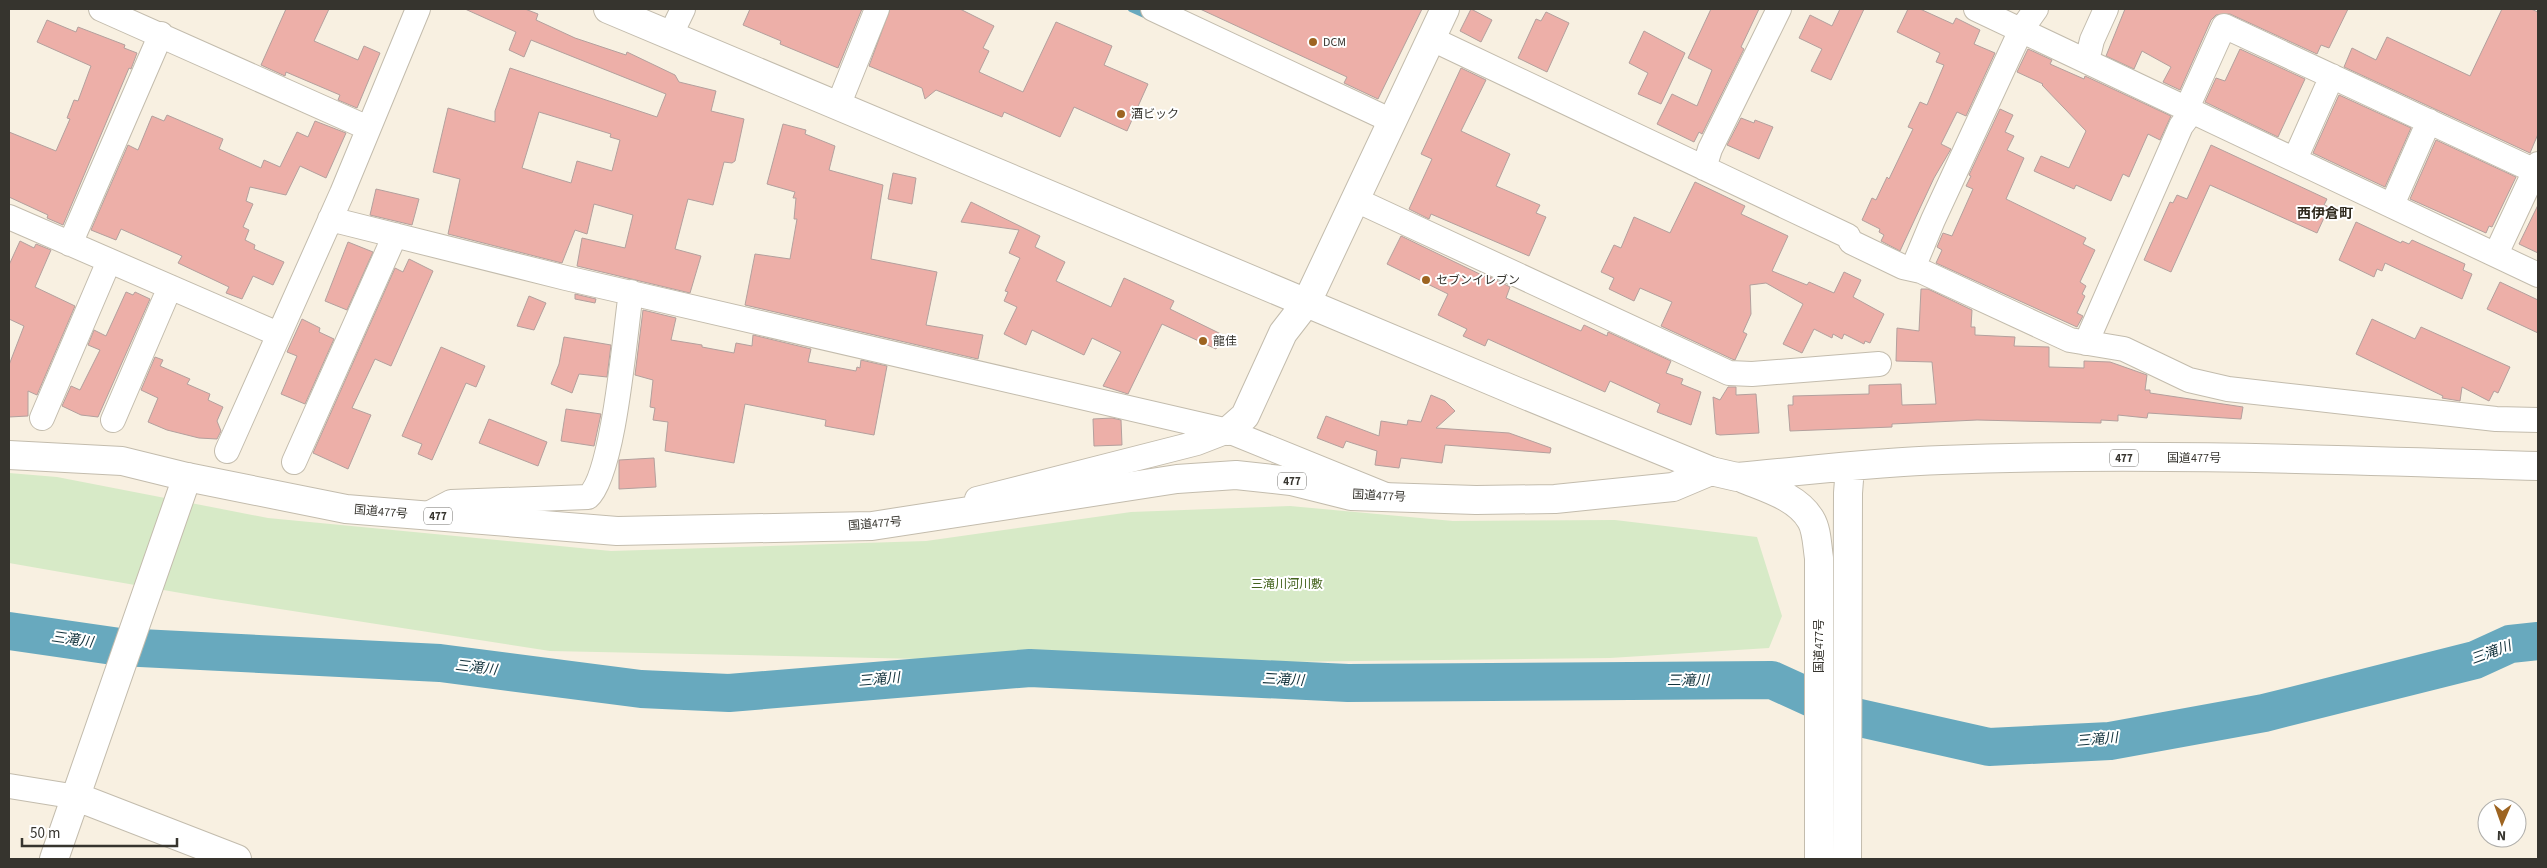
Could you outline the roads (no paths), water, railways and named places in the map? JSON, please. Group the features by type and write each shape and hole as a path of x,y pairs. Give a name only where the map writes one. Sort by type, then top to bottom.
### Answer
{"main road":[{"path":"608,9 1711,471"},
{"path":"1228,431 1245,416 1283,333 1307,302 1445,9"},
{"name":"国道477号","path":"9,455 122,460 184,486 346,509 617,531 872,526 1177,479 1236,475 1291,481 1351,496 1476,500 1564,498 1673,487 1711,471 1738,477 1789,498 1811,520 1819,558 1819,859"},
{"name":"国道477号","path":"1738,477 1849,480 1940,460 2076,457 2339,460 2538,466"},
{"path":"1847,859 1849,480"},
{"path":"54,859 184,486"},
{"path":"77,797 237,859"}],"street":[{"path":"101,9 161,34 368,128"},
{"path":"227,451 330,219 418,9"},
{"path":"670,36 683,9"},
{"path":"838,106 876,9"},
{"path":"1153,9 1392,122"},
{"path":"1704,168 1710,149 1779,9"},
{"path":"1976,9 2538,275"},
{"path":"1913,268 1933,220 2021,30 2036,9"},
{"path":"2088,61 2092,40 2106,9"},
{"path":"2086,343 2190,109 2224,26 2428,121 2537,168 2496,254"},
{"path":"70,244 161,34"},
{"path":"1432,38 1848,236 1851,242 1903,267 1913,268 2070,340 2124,349 2189,380 2228,389 2496,419 2538,420"},
{"path":"2295,159 2332,76"},
{"path":"2392,205 2428,121"},
{"path":"1356,200 1729,373 1752,374 1879,364"},
{"path":"9,218 278,334"},
{"path":"330,219 631,292 1228,431 1392,497"},
{"path":"294,462 395,235"},
{"path":"42,418 109,262"},
{"path":"113,420 170,287"},
{"path":"426,515 451,502 588,498 595,492 609,455 631,292"},
{"path":"872,526 1197,443 1228,431"},
{"path":"9,786 77,797"}],"waterway":[{"path":"1131,9 1149,17"},
{"name":"三滝川","path":"9,631 120,647 440,663 641,689 729,693 1030,668 1348,683 1772,680 1851,716 1989,747 2110,741 2264,713 2475,660 2510,644 2538,641"}],"place":[{"name":"DCM","path":"1313,42"},
{"name":"酒ビック","path":"1121,114"},
{"name":"セブンイレブン","path":"1426,280"},
{"name":"龍佳","path":"1203,341"}],"district":[{"name":"西伊倉町","path":"2325,214"}],"park label":[{"name":"三滝川河川敷","path":"1287,584"}]}
